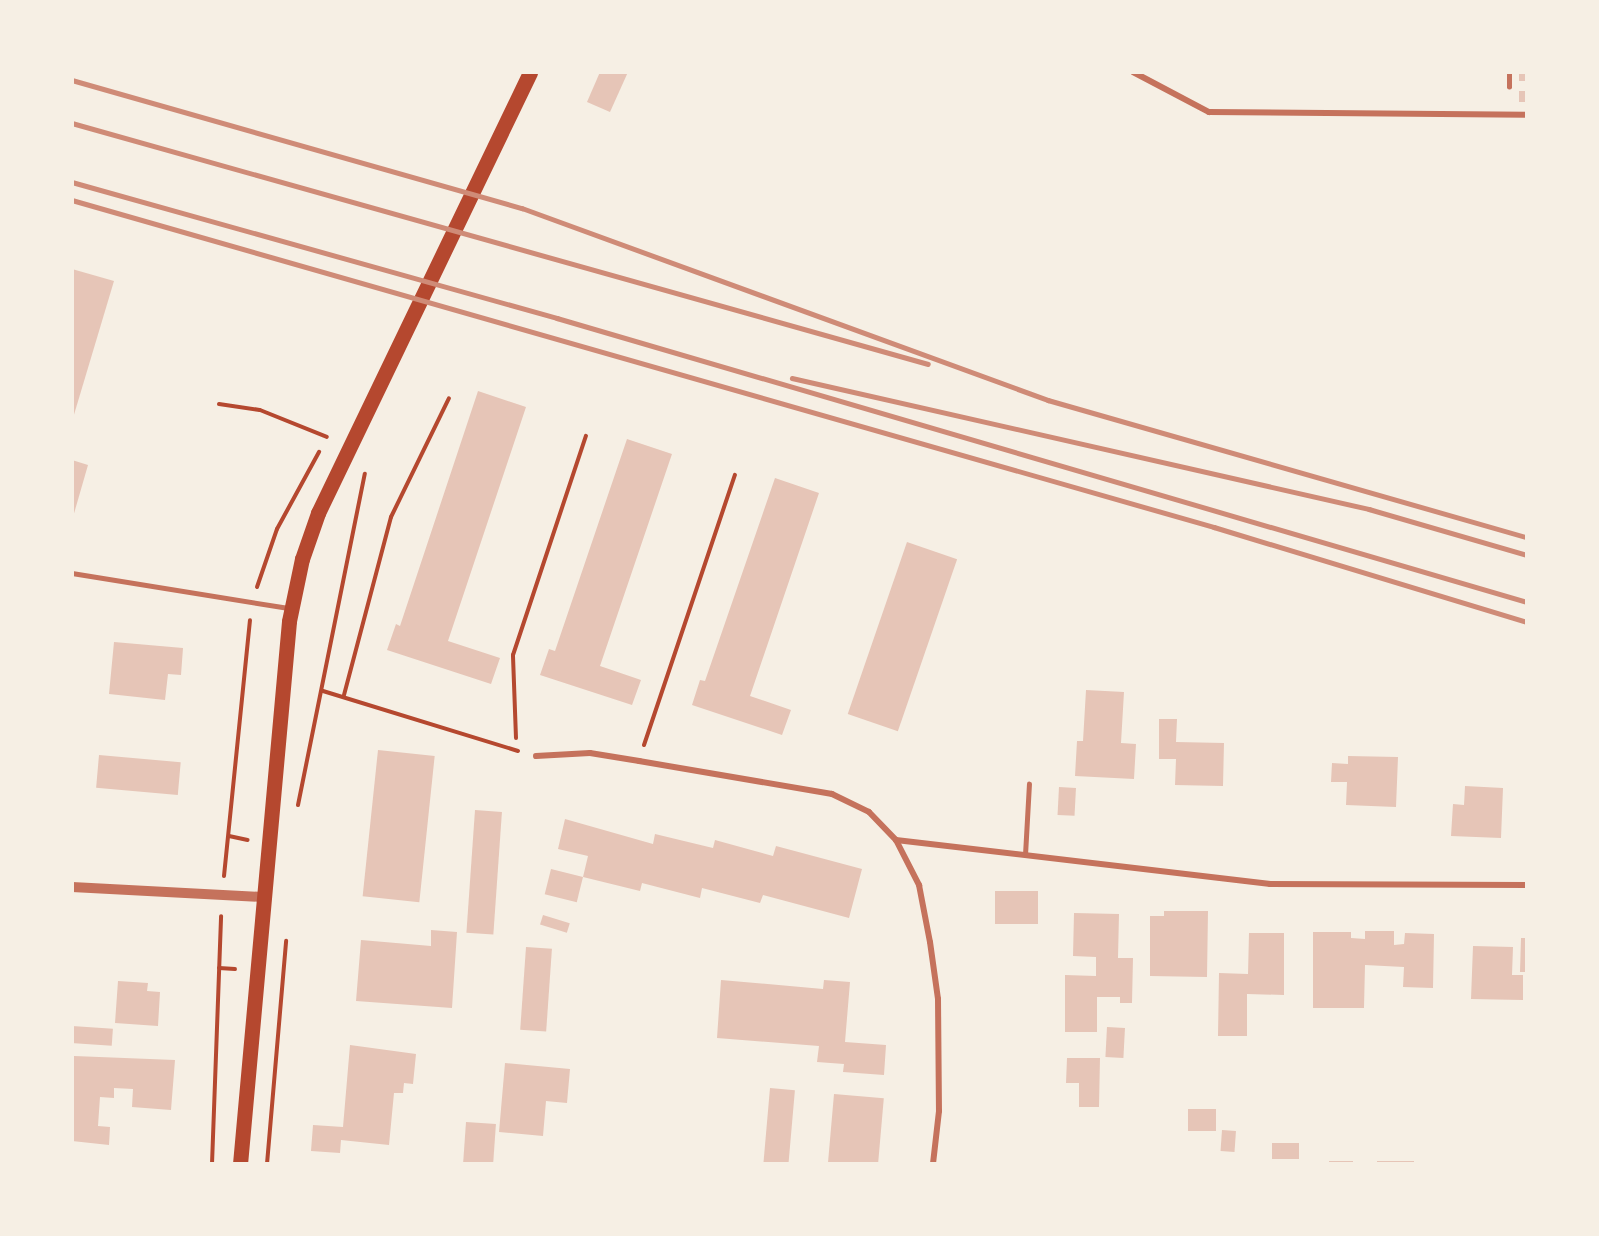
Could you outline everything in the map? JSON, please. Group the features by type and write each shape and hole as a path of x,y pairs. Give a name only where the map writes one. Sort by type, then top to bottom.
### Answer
{"main road":[{"path":"240,1164 290,608 318,513 502,130 526,74"}],"street":[{"path":"1133,72 1209,112 1527,115"},
{"path":"536,756 590,753 639,761 832,794 869,812 896,840 919,885 938,999 939,1111 933,1164"},
{"path":"896,840 1270,884 1527,885"},
{"path":"72,887 263,897"}],"lane":[{"path":"1509,72 1509,87"},
{"path":"72,573 290,608"},
{"path":"1025,855 1029,784"}],"path":[{"path":"344,695 391,517 449,398"},
{"path":"219,404 260,410 327,437"},
{"path":"516,738 513,655 586,436"},
{"path":"297,817 323,691 335,612 367,465"},
{"path":"639,761 735,475"},
{"path":"323,691 344,695 536,756"},
{"path":"267,1164 287,928"}],"building":[{"path":"600,72 628,72 610,112 587,102"},
{"path":"1519,72 1527,72 1527,81 1519,81"},
{"path":"1519,91 1527,91 1527,102 1519,102"},
{"path":"72,269 114,281 73,418 72,418"},
{"path":"478,391 526,407 448,641 500,658 491,684 387,650 396,624 400,626"},
{"path":"627,439 672,454 600,666 641,680 632,705 540,675 549,649 555,651"},
{"path":"72,460 88,465 73,517 72,516"},
{"path":"775,478 819,493 750,696 791,710 782,735 692,705 700,680 705,681"},
{"path":"907,542 957,559 898,731 848,714"},
{"path":"114,642 183,648 181,675 168,674 165,700 109,694"},
{"path":"1086,690 1124,692 1121,743 1136,744 1134,779 1075,776 1077,741 1083,741"},
{"path":"1159,719 1177,719 1176,742 1224,743 1223,786 1175,785 1176,759 1159,759"},
{"path":"378,750 435,756 419,902 363,896"},
{"path":"99,755 181,762 178,795 96,788"},
{"path":"1348,756 1398,757 1396,807 1346,805 1347,782 1331,782 1332,763 1348,764"},
{"path":"1465,786 1503,788 1501,838 1451,836 1453,804 1464,805"},
{"path":"1059,787 1076,788 1075,816 1058,815"},
{"path":"475,810 502,812 493,935 466,933"},
{"path":"565,819 653,844 655,834 713,848 715,840 773,856 776,846 862,869 849,918 763,895 760,903 702,888 700,898 642,883 640,891 583,877 588,856 558,849"},
{"path":"551,869 583,877 577,902 545,894"},
{"path":"995,891 1038,891 1038,924 995,924"},
{"path":"1164,911 1208,911 1207,977 1150,976 1150,916 1164,916"},
{"path":"1074,913 1119,914 1118,958 1133,958 1132,1003 1120,1003 1120,997 1097,997 1097,1032 1065,1032 1065,975 1096,976 1096,957 1073,956"},
{"path":"543,915 570,923 567,933 540,925"},
{"path":"431,930 457,932 452,1008 356,1001 361,940 431,946"},
{"path":"1365,931 1394,931 1394,945 1404,944 1405,933 1434,934 1433,988 1403,987 1404,967 1365,965 1364,1008 1313,1008 1313,932 1351,932 1351,938 1365,939"},
{"path":"1249,933 1284,933 1284,995 1247,994 1247,1036 1218,1036 1219,973 1248,974"},
{"path":"1521,938 1527,938 1527,972 1520,972"},
{"path":"1473,946 1513,947 1512,975 1523,975 1523,1000 1471,999"},
{"path":"526,947 552,949 546,1032 520,1030"},
{"path":"721,980 823,989 824,980 850,982 845,1042 886,1045 884,1075 843,1072 844,1064 817,1062 819,1046 717,1038"},
{"path":"118,981 148,983 147,991 160,992 158,1026 115,1023"},
{"path":"72,1026 113,1029 112,1046 72,1043"},
{"path":"1107,1027 1125,1028 1123,1058 1105,1057"},
{"path":"350,1045 416,1054 413,1084 404,1083 403,1093 394,1093 389,1145 341,1140 340,1153 311,1151 313,1125 343,1127"},
{"path":"74,1056 175,1060 171,1110 132,1107 133,1089 114,1088 114,1098 100,1097 98,1126 110,1127 109,1145 72,1141"},
{"path":"1067,1058 1100,1058 1099,1107 1079,1107 1079,1083 1066,1083"},
{"path":"505,1063 570,1069 567,1103 546,1101 543,1136 499,1132"},
{"path":"770,1088 795,1090 788,1164 763,1164"},
{"path":"834,1094 884,1098 878,1164 828,1164"},
{"path":"1188,1109 1216,1109 1216,1131 1188,1131"},
{"path":"466,1122 496,1124 493,1164 463,1162"},
{"path":"1222,1130 1236,1131 1235,1152 1221,1151"},
{"path":"1272,1143 1299,1143 1299,1159 1272,1159"},
{"path":"1329,1161 1353,1161 1353,1164 1329,1164"},
{"path":"1377,1161 1414,1161 1414,1164 1377,1164"}],"railway":[{"path":"72,80 522,208 1048,400 1527,537"},
{"path":"72,123 928,364"},
{"path":"72,182 557,318 1527,602"},
{"path":"72,200 1214,527 1527,622"},
{"path":"792,378 1369,509 1527,555"}]}
